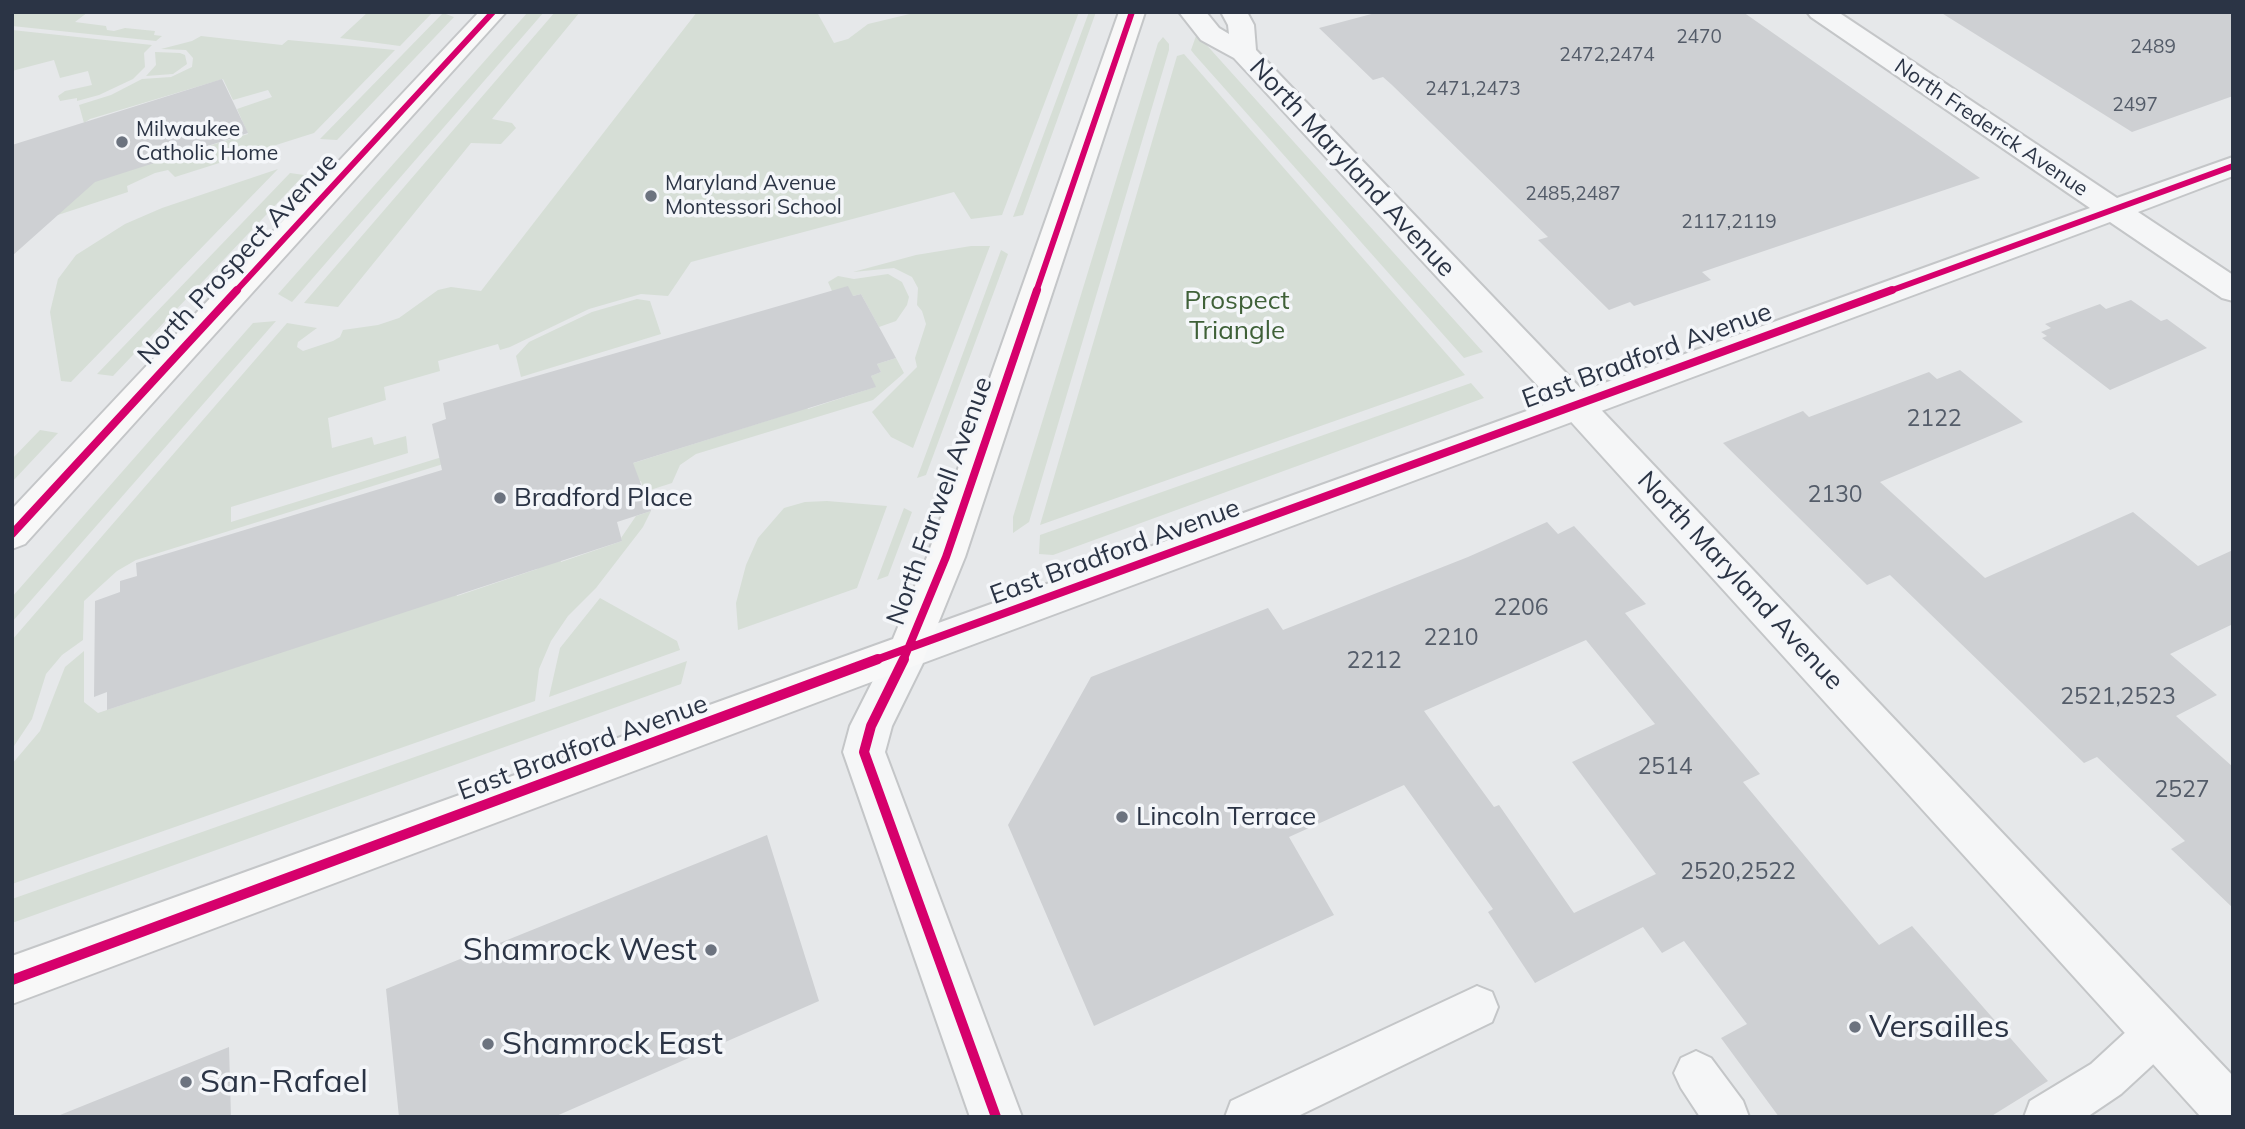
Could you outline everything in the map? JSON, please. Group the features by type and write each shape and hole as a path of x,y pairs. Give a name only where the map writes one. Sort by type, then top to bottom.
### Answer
{"main road":[{"name":"North Prospect Avenue","path":"12,534 493,12"},
{"name":"North Farwell Avenue","path":"908,651 946,557 1132,12"},
{"name":"East Bradford Avenue","path":"12,980 908,651"}],"street":[{"name":"North Maryland Avenue","path":"1192,12 1210,34 1242,52 1576,405 2233,1114"},
{"name":"North Maryland Avenue","path":"1234,12 1241,24 1242,52"},
{"name":"North Frederick Avenue","path":"1820,12 2233,290"},
{"name":"East Bradford Avenue","path":"908,651 2233,166"},
{"name":"North Farwell Avenue","path":"908,651 871,726 864,752 996,1117"}],"lane":[{"path":"1247,1117 1477,1007"},
{"path":"2046,1117 2106,1079 2157,1032"},
{"path":"1696,1073 1727,1117"}],"green space":[{"path":"12,12 88,12 75,22 106,26 107,30 114,31 125,28 155,31 154,35 162,36 156,41 12,26"},
{"path":"368,12 433,12 400,46 340,38"},
{"path":"528,12 544,12 292,302 278,294"},
{"path":"555,12 580,12 492,119 512,123 516,128 501,144 471,143 338,307 304,303"},
{"name":"Maryland Avenue Montessori School","path":"697,12 817,12 834,43 848,39 868,24 918,12 1079,12 1002,215 971,219 954,192 691,262 668,296 641,294 589,309 510,347 500,350 498,344 438,361 440,371 384,387 386,400 328,418 332,448 372,437 374,445 406,436 408,453 231,507 231,522 442,457 456,460 136,560 117,571 84,601 83,640 62,655 46,674 32,719 12,749 12,640 287,323 317,328 298,342 297,347 303,351 333,341 340,337 343,330 378,325 399,318 438,290 451,287 481,291"},
{"path":"1089,12 1096,12 1023,215 1013,217"},
{"path":"443,13 454,17 337,140 320,139"},
{"path":"12,30 152,45 144,53 145,67 133,79 99,95 77,101 77,98 60,101 58,96 65,91 92,85 88,71 60,78 54,60 12,71"},
{"path":"201,36 282,45 288,40 395,50 314,133 175,177 168,170 155,173 127,186 128,192 12,230 12,205 248,134 237,109 272,97 268,90 233,100 223,79 84,123 79,105 111,95 142,79 171,77 192,67 193,58 186,50 161,49"},
{"path":"1196,36 1483,352 1464,358 1194,54 1191,50"},
{"path":"1163,37 1169,44 1169,50 1029,522 1013,533 1013,517 1158,43"},
{"path":"155,52 180,53 185,55 187,64 173,74 146,76 156,65"},
{"name":"Prospect Triangle","path":"1184,54 1465,375 1040,525 1177,56"},
{"path":"278,169 71,382 61,381 50,312 58,279 76,255 125,224 162,208"},
{"path":"290,173 304,175 113,376 97,374"},
{"path":"971,246 990,246 913,448 891,437 872,412 917,367 915,358 926,324 917,305 918,288 912,277 894,268 853,272 916,255"},
{"path":"1001,250 1008,254 926,475 917,478"},
{"path":"888,274 902,282 909,297 896,321 879,327 861,294 853,296 832,291 828,282 838,276 854,279"},
{"path":"637,299 650,301 661,334 521,377 516,356 529,342 592,312"},
{"path":"276,321 12,622 12,597 253,323"},
{"path":"896,358 904,373 873,400 696,454 680,465 672,483 644,492 641,481 626,486 621,467 785,415 802,397 808,409 875,387 871,376 881,372 877,364"},
{"path":"1471,383 1484,398 1053,555 1039,554 1040,535"},
{"path":"40,430 58,433 12,482 12,459"},
{"path":"805,502 887,506 857,588 738,630 736,603 746,565 758,538 784,508"},
{"path":"904,508 912,512 888,576 877,580"},
{"path":"651,511 643,527 596,588 568,616 551,641 539,669 535,701 12,884 12,764 40,731 65,667 84,651 84,702 98,713 431,602 453,582 457,596 537,569 557,547 561,562 622,541 621,538 636,516"},
{"path":"600,598 677,641 680,650 549,697 560,648"},
{"path":"687,661 681,684 12,923 12,899"}],"building":[{"path":"1379,12 1743,12 1980,178 1702,272 1711,280 1634,306 1630,302 1609,310 1538,240 1548,237 1392,85 1383,77 1373,80 1319,28"},
{"path":"1940,12 2233,12 2233,96 2132,132"},
{"name":"Milwaukee Catholic Home","path":"222,79 248,133 95,182 12,256 12,145"},
{"name":"Bradford Place","path":"848,286 853,296 861,294 896,358 877,364 881,372 871,376 876,387 633,463 651,511 617,522 622,541 107,710 107,692 94,697 95,601 120,592 120,581 137,576 136,563 442,470 432,424 446,419 443,403"},
{"path":"2131,300 2161,321 2167,319 2207,348 2110,390 2042,338 2047,336 2041,332 2051,328 2045,324 2100,304 2106,309"},
{"path":"1960,370 2023,422 1880,482 1985,578 2133,512 2198,566 2233,550 2233,624 2170,654 2217,695 2176,716 2233,767 2233,908 2171,849 2185,841 2097,757 2084,763 1890,575 1867,585 1723,443 1803,411 1809,417 1929,372 1937,379"},
{"path":"1547,522 1558,534 1574,526 1646,604 1625,613 1760,774 1743,782 1879,945 1912,926 2048,1081 1990,1117 1779,1117 1721,1038 1747,1024 1684,941 1662,953 1643,927 1535,983 1488,912 1493,909 1404,785 1289,837 1334,915 1094,1026 1008,825 1091,677 1268,608 1283,630 1468,557","holes":["1586,640 1655,724 1572,762 1656,874 1574,913 1499,805 1494,807 1424,711"]},
{"path":"767,835 819,1001 554,1117 399,1117 386,989"},
{"name":"San-Rafael","path":"229,1047 231,1117 60,1117 60,1115"}],"cycle path":[{"path":"12,534 493,12"},
{"path":"996,1117 864,752 871,726 908,651 946,557 1132,12"},
{"path":"12,980 813,683 2233,166"}],"place":[{"name":"Milwaukee Catholic Home","path":"122,142"},
{"name":"Maryland Avenue Montessori School","path":"651,196"},
{"name":"Bradford Place","path":"500,498"},
{"name":"Lincoln Terrace","path":"1122,817"},
{"name":"Shamrock West","path":"711,950"},
{"name":"Versailles","path":"1855,1027"},
{"name":"Shamrock East","path":"488,1044"},
{"name":"San-Rafael","path":"186,1082"}]}
